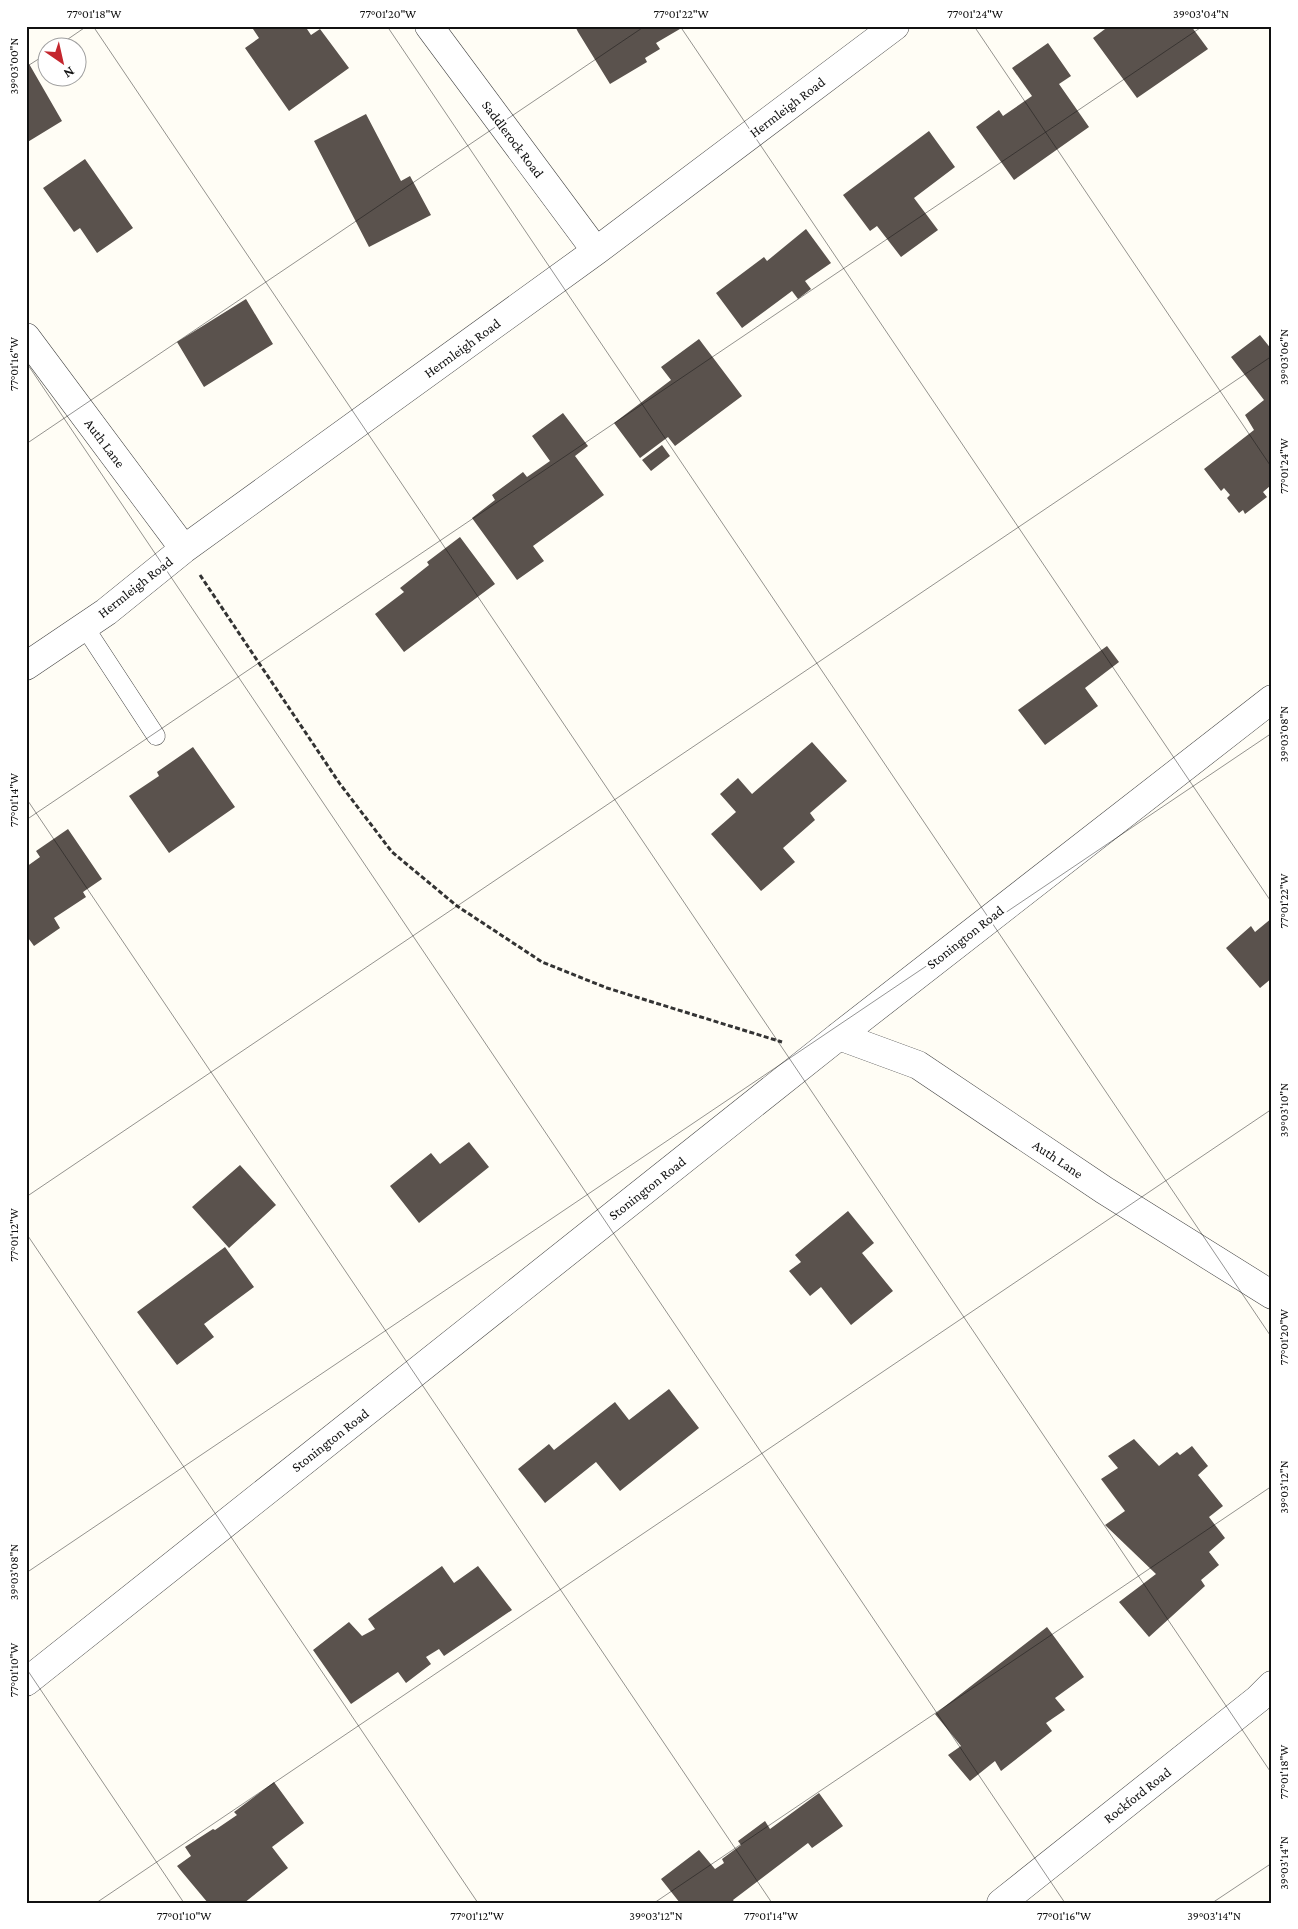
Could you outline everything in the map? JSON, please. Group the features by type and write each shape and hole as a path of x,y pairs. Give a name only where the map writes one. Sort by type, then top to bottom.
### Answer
{"street":[{"name":"Saddlerock Road","path":"429,26 596,251"},
{"name":"Hermleigh Road","path":"26,666 106,612 184,549 596,251 895,26"},
{"name":"Auth Lane","path":"26,337 184,549"},
{"name":"Stonington Road","path":"26,1682 829,1044 1272,699"},
{"name":"Auth Lane","path":"829,1044 918,1065 1104,1190 1272,1295"},
{"name":"Rockford Road","path":"1001,1903 1250,1705 1272,1685"}],"lane":[{"path":"84,626 156,736"}],"path":[{"path":"184,549 340,784 392,852 457,906 542,962 608,988 829,1044"}],"building":[{"path":"251,26 305,26 311,35 320,29 349,68 289,111 245,48 259,38"},
{"path":"578,26 685,26 656,43 660,49 645,58 647,62 610,84 578,32 576,28"},
{"path":"1109,26 1191,26 1208,49 1137,98 1093,38"},
{"path":"1048,43 1071,76 1059,84 1089,127 1014,180 976,127 999,110 1003,116 1032,96 1012,68"},
{"path":"28,62 38,79 38,88 43,88 62,121 26,143 26,63"},
{"path":"366,114 401,181 410,176 431,215 369,247 314,141"},
{"path":"929,131 955,167 914,198 938,230 901,257 877,226 870,231 843,195"},
{"path":"85,159 133,228 97,253 80,228 74,232 43,188"},
{"path":"806,229 831,263 805,281 811,289 798,299 792,291 742,328 716,293 764,257 767,261"},
{"path":"246,299 273,344 204,387 177,342"},
{"path":"1260,335 1272,350 1272,487 1270,486 1263,492 1267,497 1245,514 1243,510 1239,513 1227,498 1230,495 1224,488 1221,491 1204,469 1254,430 1245,415 1264,400 1231,357"},
{"path":"699,339 742,396 675,446 668,437 640,458 614,423 671,380 661,367"},
{"path":"563,413 588,446 575,456 604,495 533,546 544,561 517,580 472,518 495,500 492,495 523,472 527,477 550,461 532,436"},
{"path":"662,445 670,456 651,471 642,460"},
{"path":"460,537 495,584 404,652 375,614 404,592 400,588 429,565 427,562"},
{"path":"1107,646 1119,662 1085,688 1098,706 1045,745 1018,710"},
{"path":"812,742 847,781 810,813 815,820 783,848 795,862 761,891 711,834 736,812 720,794 738,778 752,794"},
{"path":"193,747 235,807 169,853 129,796 159,776 157,772"},
{"path":"68,829 102,879 83,892 86,897 54,918 60,928 34,946 26,935 26,867 40,857 36,851"},
{"path":"1272,918 1272,978 1260,988 1226,948 1251,926 1255,932"},
{"path":"469,1142 489,1167 419,1223 390,1186 431,1153 440,1164"},
{"path":"240,1165 276,1205 229,1248 192,1207"},
{"path":"848,1211 874,1243 862,1253 893,1291 851,1325 821,1287 810,1296 789,1271 801,1262 795,1255"},
{"path":"225,1247 254,1287 204,1324 214,1337 177,1365 137,1312"},
{"path":"669,1389 699,1428 620,1491 596,1462 545,1503 518,1469 549,1444 554,1450 615,1402 629,1420"},
{"path":"1134,1439 1159,1466 1177,1452 1180,1455 1192,1446 1208,1466 1198,1475 1223,1506 1209,1517 1225,1538 1209,1552 1219,1565 1201,1580 1205,1586 1149,1637 1119,1602 1156,1574 1105,1525 1125,1511 1101,1479 1118,1468 1108,1456"},
{"path":"442,1566 454,1583 478,1566 512,1610 444,1656 439,1649 426,1657 431,1664 406,1683 398,1672 351,1704 313,1650 349,1622 362,1636 375,1629 368,1619"},
{"path":"1047,1627 1084,1677 1055,1698 1065,1710 1046,1723 1052,1731 1001,1771 995,1761 970,1781 948,1755 961,1746 935,1714"},
{"path":"274,1782 304,1823 272,1847 288,1868 244,1903 208,1903 177,1866 191,1856 185,1847 237,1815 234,1812"},
{"path":"819,1793 843,1826 812,1848 808,1843 733,1900 735,1903 680,1903 661,1879 699,1850 715,1869 724,1863 722,1859 741,1845 738,1841 765,1821 770,1829"}]}
